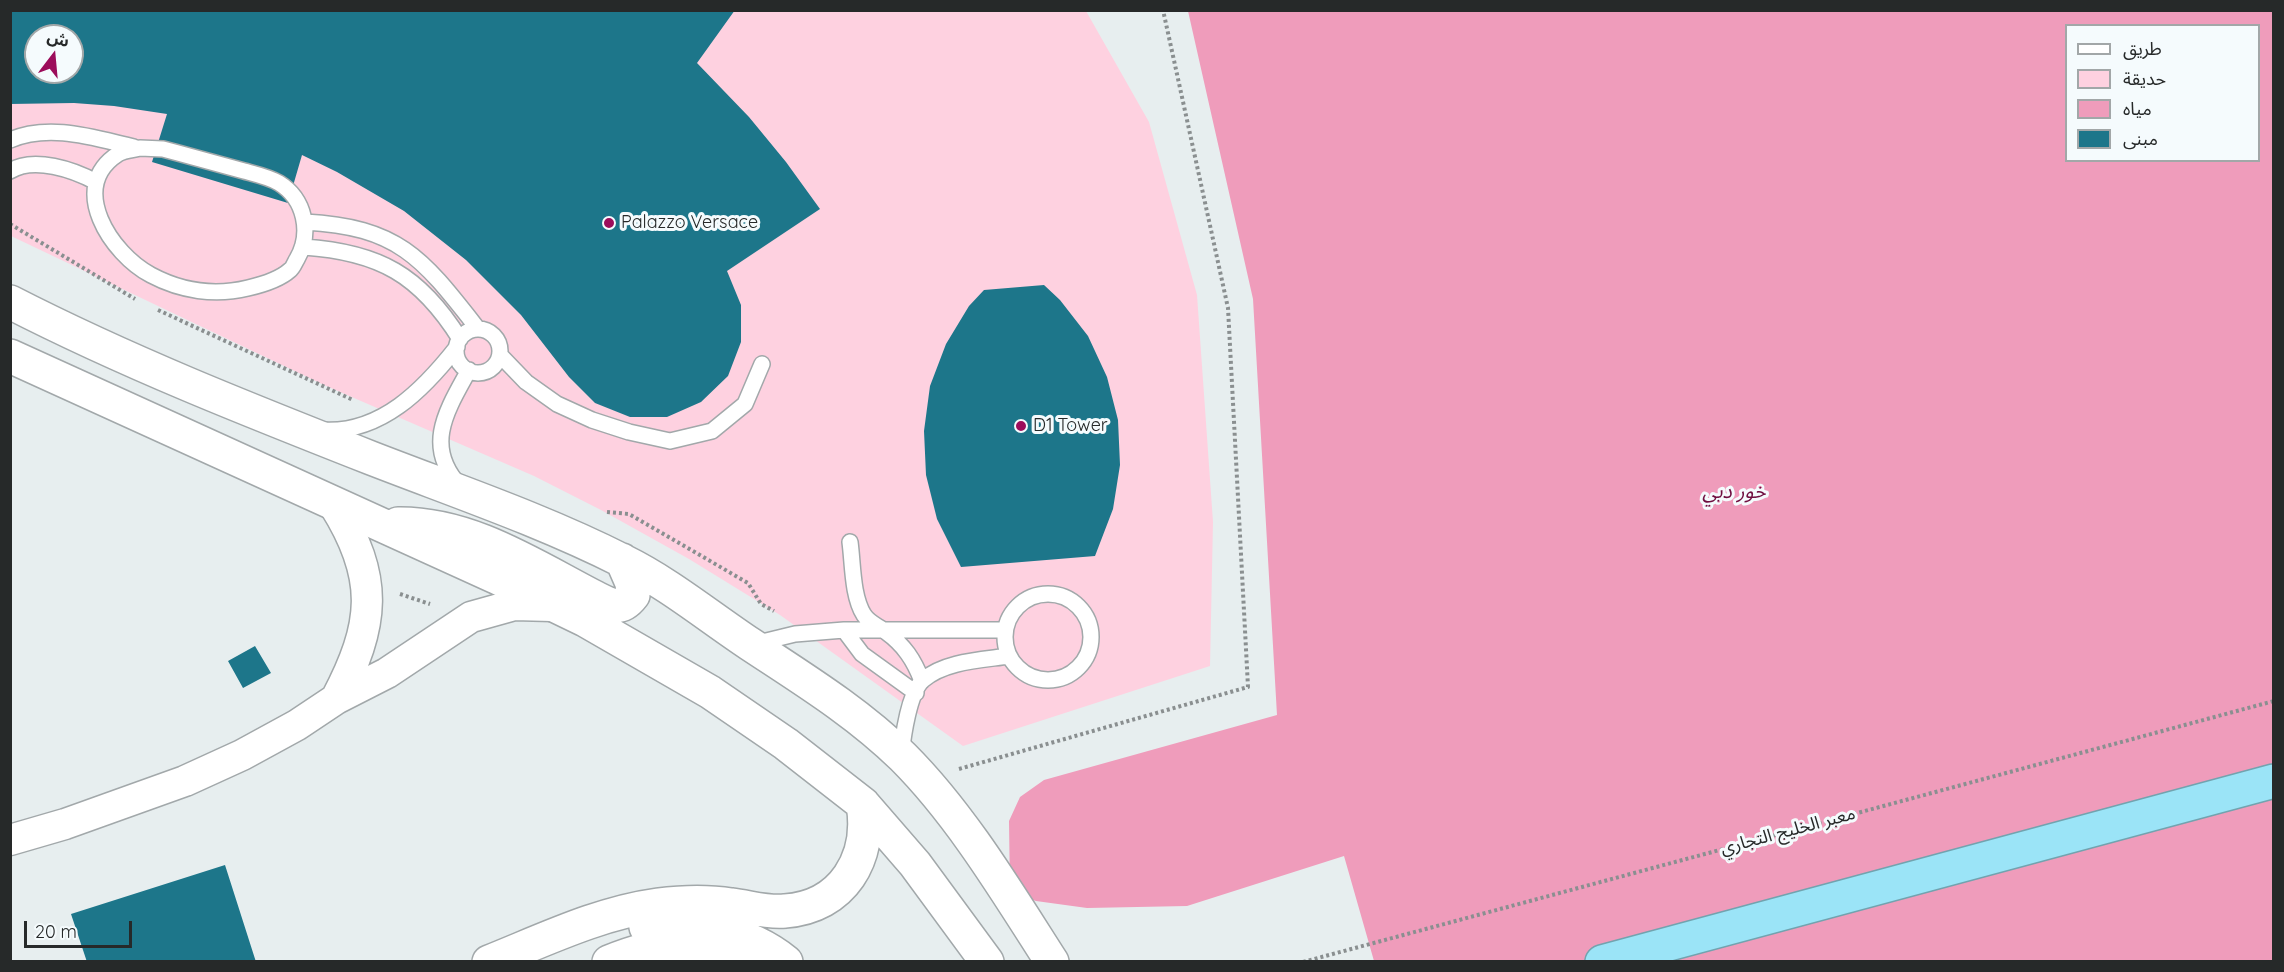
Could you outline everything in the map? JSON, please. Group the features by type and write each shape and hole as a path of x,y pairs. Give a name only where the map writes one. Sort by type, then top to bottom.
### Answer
{"highway":[{"path":"1602,962 2274,781"}],"street":[{"path":"10,302 70,332 175,379 527,517 647,573 821,690 901,755 924,779 1008,894 1052,962"},
{"path":"10,356 496,577 604,630 710,692 786,744 863,804 915,864 987,962"},
{"path":"10,365 45,372"},
{"path":"334,505 350,529 357,546 366,583 367,611 362,638 353,666 336,699"},
{"path":"378,525 411,524 444,528 474,537 616,606 626,603 633,595 632,583 622,560"},
{"path":"10,840 65,824 185,781 242,756 297,725 336,699 387,673 471,617 514,605 552,606"},
{"path":"489,962 590,921 623,911 658,905 728,904 784,912 807,908 828,897 844,883 857,864 865,843 866,819 863,804"},
{"path":"531,962 591,939 625,929 660,925 696,926 727,932 757,943 786,962"},
{"path":"609,962 659,946 689,945 717,951 738,962"}],"lane":[{"path":"10,140 42,132 68,133 140,148 170,151 279,183 296,200 305,222 304,247 290,270 264,284 234,291 205,292 176,286 149,274 125,256 107,232 95,206 96,182 104,165 120,153 140,148"},
{"path":"12,166 58,167 96,182"},
{"path":"305,222 334,224 365,230 393,242 419,259 434,274 478,329"},
{"path":"299,428 329,430 358,426 386,416 410,399 441,367 458,343 465,333 478,329 487,331 495,337 500,355 496,364 489,370 479,373 469,370 457,357 458,343 443,312 429,297 396,270 367,257 336,249 304,247"},
{"path":"500,355 526,382 557,404 592,420 628,432 670,441 712,431 745,404 762,364"},
{"path":"466,493 450,476 441,454 440,432 447,410 469,370"},
{"path":"850,542 860,608 873,625 883,630 908,652 916,665 919,687 904,729 901,755"},
{"path":"1052,593 1067,598 1081,608 1090,622 1092,639 1089,654 1079,669 1066,678 1050,681 1033,678 1019,670 1009,656 1004,630 1010,616 1020,603 1035,596 1052,593"},
{"path":"751,645 795,634 844,630 1004,630"},
{"path":"844,630 862,654 919,687"},
{"path":"919,687 942,669 1009,656"}],"path":[{"path":"924,779 1248,687 1228,308 1163,10"},
{"path":"366,583 471,617"},
{"name":"معبر الخليج التجاري","path":"1304,962 2274,701"}],"green space":[{"path":"10,11 1086,11 1149,122 1197,295 1213,522 1210,666 963,746 780,615 689,559 534,476 324,385 11,236"}],"water":[{"name":"خور دبي","path":"1188,11 2273,11 2273,961 1374,961 1344,856 1187,906 1087,908 1036,901 1010,892 1009,821 1020,797 1044,780 1277,715 1253,299"}],"building":[{"name":"Palazzo Versace","path":"10,10 735,10 697,63 749,117 820,209 727,271 741,305 741,342 728,376 701,402 667,417 630,417 595,403 569,377 521,315 466,260 404,211 337,172 302,155 288,203 152,162 167,114 74,103 10,104"},
{"name":"D1 Tower","path":"1044,285 1060,300 1088,336 1107,377 1118,420 1120,465 1113,509 1095,556 961,567 937,519 926,475 924,431 930,386 946,344 969,306 984,290"},
{"path":"255,646 271,673 243,688 228,661"},
{"path":"225,865 256,962 87,962 71,914"}],"place":[{"name":"Palazzo Versace","path":"609,223"},
{"name":"D1 Tower","path":"1021,426"}]}
